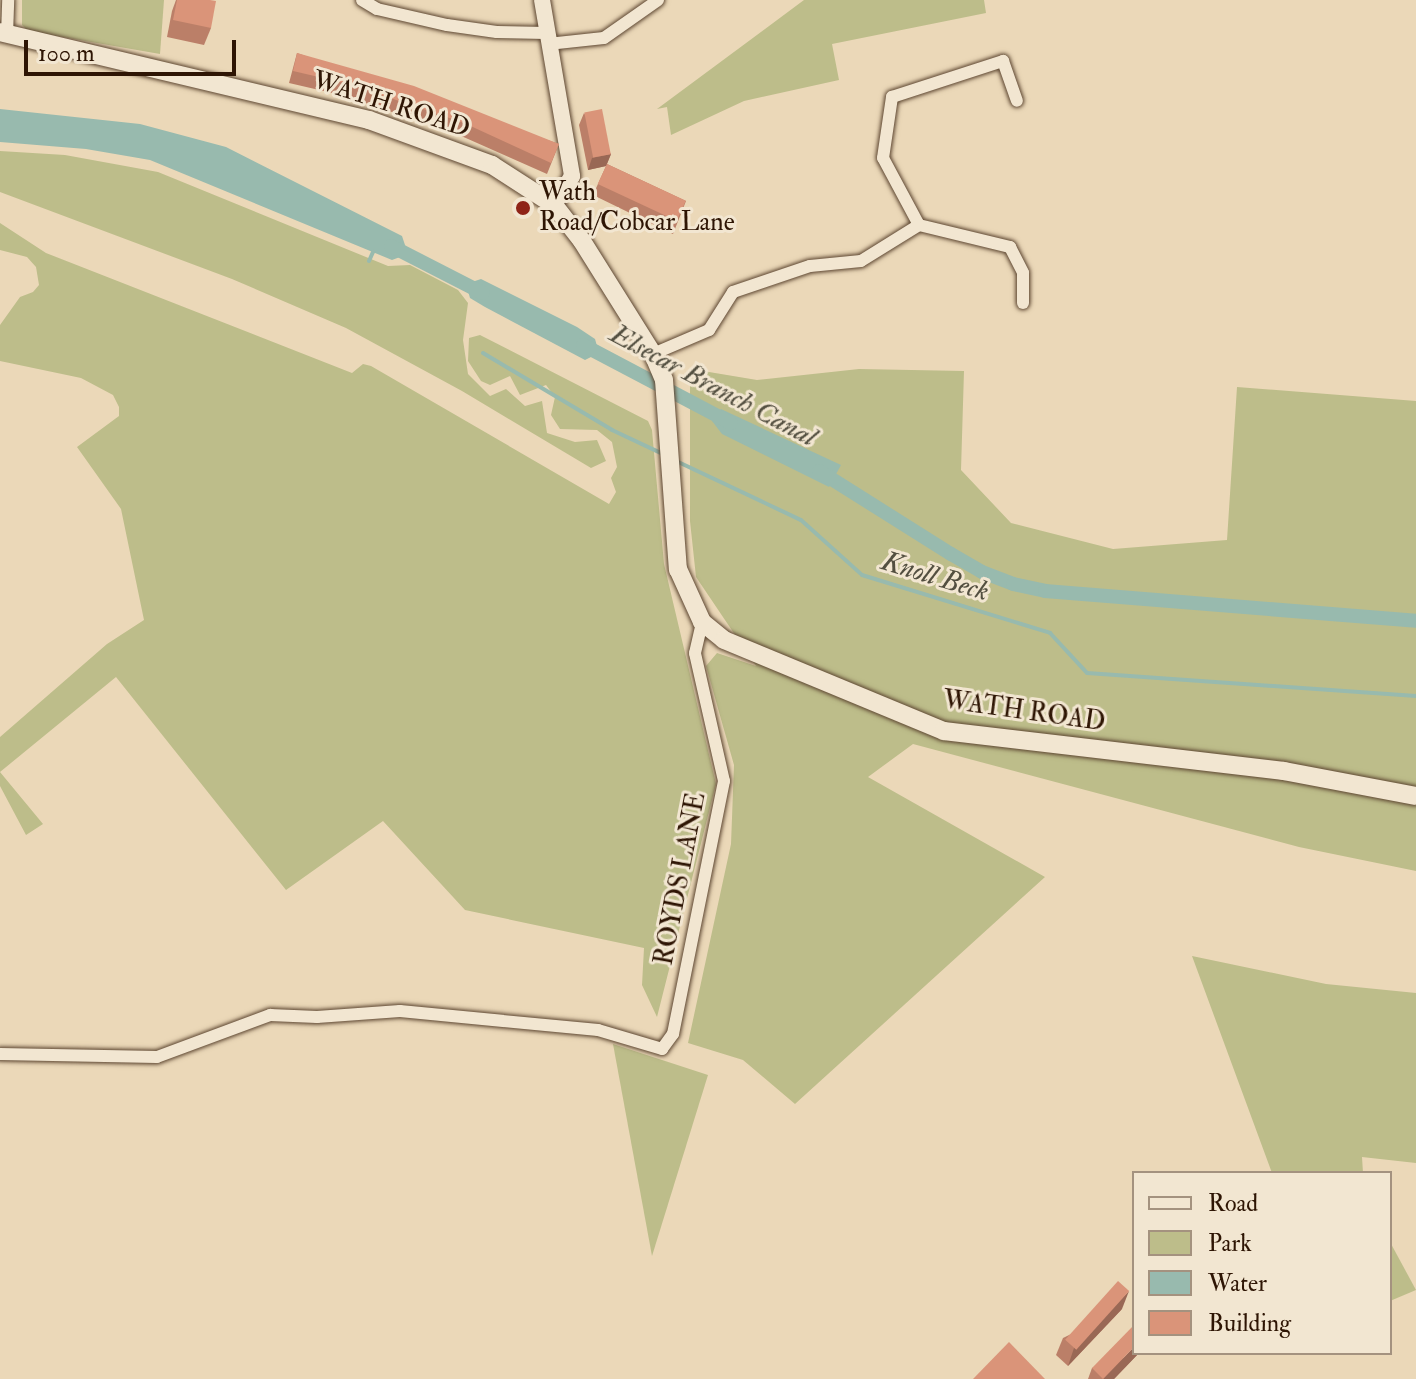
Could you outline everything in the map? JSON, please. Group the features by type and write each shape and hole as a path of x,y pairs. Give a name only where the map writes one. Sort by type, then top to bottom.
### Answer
{"main road":[{"name":"WATH ROAD","path":"4,33 369,120 492,165 554,205 582,241 653,354 664,380 678,569 702,622 724,640 944,731 1284,771 1416,796"}],"street":[{"path":"4,33 8,0"},
{"path":"362,0 377,9 447,25 547,38 604,38 658,0"},
{"path":"542,0 572,176 554,205"},
{"path":"919,225 883,158 892,97 1003,61 1017,101"},
{"path":"653,354 709,330 733,292 810,266 861,261 919,225 1010,247 1023,273 1023,303"},
{"name":"ROYDS LANE","path":"0,1054 157,1057 270,1015 317,1017 400,1011 598,1030 662,1049 673,1034 724,781 695,653 702,622"}],"green space":[{"path":"22,0 164,0 160,54 28,31 22,25"},
{"path":"804,0 984,0 986,13 832,44 839,80 744,101 671,135 667,107 657,109"},
{"path":"0,151 65,155 158,172 388,266 410,265 458,290 468,303 463,340 468,374 490,396 506,389 525,406 542,401 547,433 575,442 597,440 606,461 591,468 462,391 346,328 232,279 0,192"},
{"path":"0,223 46,253 352,373 363,364 371,366 609,504 616,492 611,478 617,467 612,442 597,430 560,429 551,415 555,397 546,385 520,395 510,376 490,385 481,381 468,361 469,338 480,335 648,421 652,430 664,564 716,784 657,1017 642,985 644,948 465,910 383,821 286,890 116,677 0,772 0,737 107,644 144,620 121,509 77,447 119,416 119,407 113,395 81,378 0,361 0,325 20,297 33,292 39,285 36,267 27,257 0,250"},
{"path":"859,369 964,371 961,470 1011,523 1113,549 1227,540 1237,387 1416,401 1416,871 1299,847 913,744 868,777 1045,877 795,1104 743,1060 688,1043 731,844 734,765 706,666 717,653 756,666 696,577 690,521 690,376 703,371 757,380"},
{"path":"0,772 43,824 26,835 0,786"},
{"path":"1192,956 1326,984 1416,993 1416,1163 1362,1157 1363,1171 1271,1171"},
{"path":"613,1044 708,1075 652,1256"},
{"path":"1392,1246 1416,1290 1392,1300"}],"water":[{"path":"0,109 140,124 226,147 402,236 408,254 392,260 150,160 86,149 0,142"},
{"path":"481,279 577,327 595,339 599,353 585,360 470,298 466,284"},
{"path":"721,409 841,465 829,487 722,434 712,421"}],"building":[{"path":"177,0 216,1 211,28 173,20"},
{"path":"297,53 414,86 559,144 551,163 464,123 349,84 293,71"},
{"path":"602,109 611,154 593,158 584,112"},
{"path":"607,164 686,201 677,221 598,184"},
{"path":"1118,1281 1129,1291 1076,1350 1065,1340"},
{"path":"1132,1327 1132,1349 1103,1379 1092,1368"},
{"path":"1009,1342 1045,1379 973,1379"}],"waterway":[{"name":"Elsecar Branch Canal","path":"391,246 483,293"},
{"path":"369,261 373,252"},
{"name":"Elsecar Branch Canal","path":"583,345 731,423"},
{"name":"Knoll Beck","path":"483,353 612,430 663,454"},
{"name":"Knoll Beck","path":"674,460 801,520 862,575 1050,633 1087,673 1416,696"},
{"name":"Elsecar Branch Canal","path":"819,471 951,554 982,572 1013,584 1045,591 1416,621"}],"place":[{"name":"Wath Road/Cobcar Lane","path":"523,208"}]}
